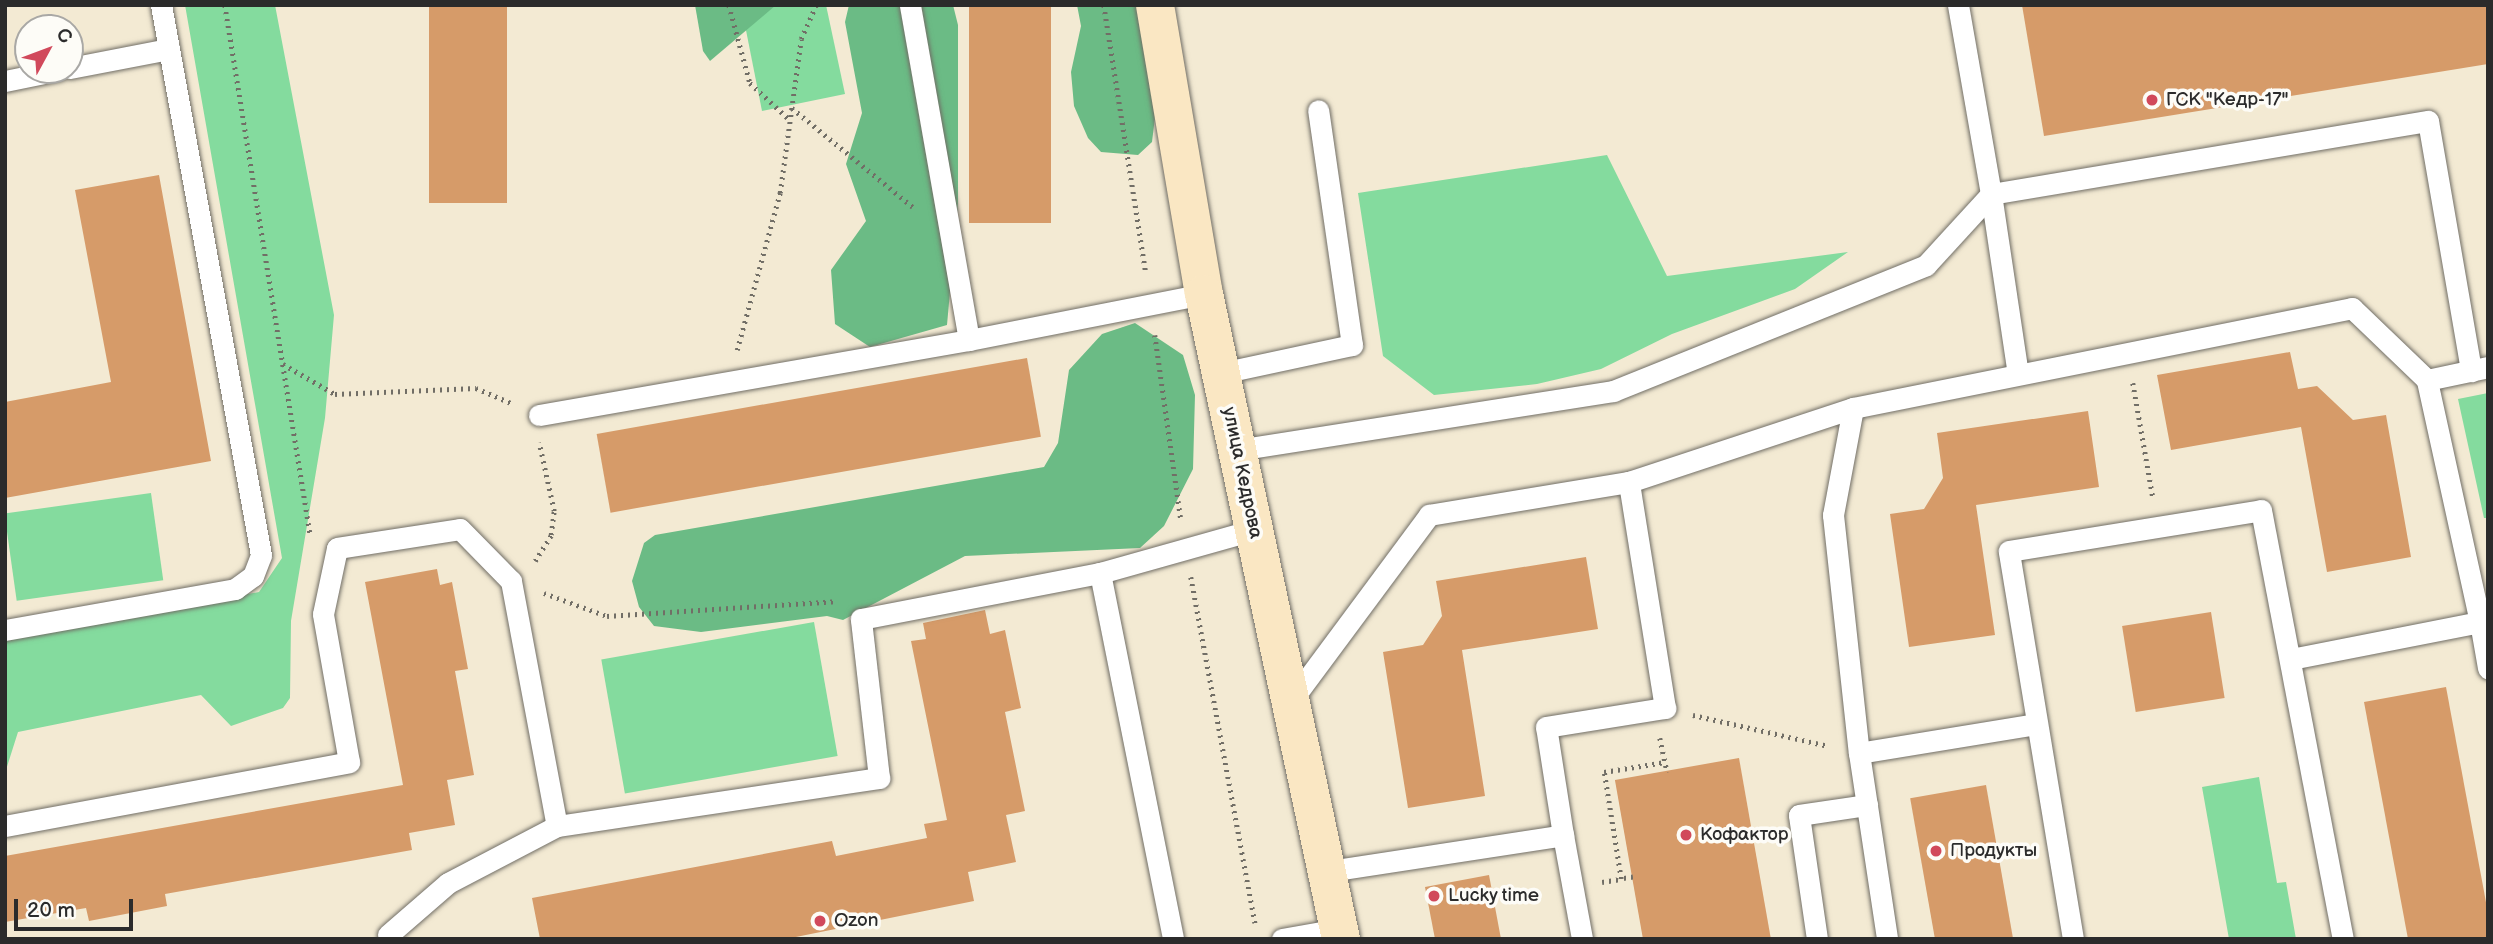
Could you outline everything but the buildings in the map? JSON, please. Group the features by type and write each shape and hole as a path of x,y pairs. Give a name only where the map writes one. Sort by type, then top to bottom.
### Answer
{"street":[{"name":"улица Кедрова","path":"1155,5 1204,294 1329,872 1340,934"}],"lane":[{"path":"5,630 235,589 253,576 261,555 161,5"},
{"path":"910,5 969,340"},
{"path":"1958,5 2018,374"},
{"path":"84,65 169,49"},
{"path":"1221,373 1352,345 1318,110"},
{"path":"1237,450 1613,391 1926,265 1990,194 2428,121 2479,369 2427,380"},
{"path":"539,415 969,340 1204,294"},
{"path":"1292,701 1429,515 1629,482 1853,408 2352,309 2427,380 2488,668"},
{"path":"1853,408 1833,515 1859,753 1886,939"},
{"path":"1582,939 1546,727 1665,708 1629,482"},
{"path":"2073,939 2009,551 2261,510 2343,939"},
{"path":"5,826 349,762 323,614 337,548 460,529 511,581 556,826"},
{"path":"384,938 447,883 556,826 879,778 861,620 1100,573 1253,530"},
{"path":"1100,573 1173,939"},
{"path":"2291,659 2480,622"},
{"path":"1859,753 2036,724"},
{"path":"1817,939 1799,815 1867,805"},
{"path":"1329,872 1563,835"},
{"path":"1282,939 1340,934"}],"path":[{"path":"225,5 312,548"},
{"path":"729,5 750,83 790,120"},
{"path":"729,382 780,193 802,39 816,5"},
{"path":"1104,5 1151,304 1185,547 1255,925"},
{"path":"792,107 950,235"},
{"path":"2128,354 2158,527"},
{"path":"283,364 335,394 476,388 539,415 538,437 554,511 551,535 534,561 511,581 607,616 849,600 861,620"},
{"path":"1665,708 1859,753"},
{"path":"1633,877 1621,879 1604,772 1665,762"}],"green space":[{"path":"185,5 275,5 334,315 325,418 291,621 290,698 283,708 231,726 201,695 18,732 5,773 5,640 259,592 282,558"},
{"path":"695,5 776,5 710,61 703,51"},
{"path":"741,5 826,5 845,94 762,111"},
{"path":"849,5 953,5 958,25 958,203 947,325 870,347 835,324 831,270 866,221 846,164 862,113 845,22"},
{"path":"1077,5 1148,5 1156,109 1152,142 1138,155 1101,152 1088,138 1074,106 1071,72 1081,26"},
{"path":"1607,155 1667,276 1848,252 1795,289 1672,334 1601,369 1537,384 1434,395 1383,356 1358,193"},
{"path":"1135,323 1183,355 1195,395 1193,469 1164,526 1140,548 965,556 843,620 827,616 701,632 654,626 639,607 632,581 644,543 655,535 1044,467 1058,443 1069,370 1102,334"},
{"path":"2488,393 2488,518 2484,518 2458,399"},
{"path":"151,493 163,580 17,601 5,514"},
{"path":"814,622 838,756 625,793 601,660"},
{"path":"2259,777 2277,883 2286,882 2296,939 2229,939 2202,787"}],"place":[{"name":"ГСК \"Кедр-17\"","path":"2152,100"},
{"name":"Кофактор","path":"1686,835"},
{"name":"Продукты","path":"1936,851"},
{"name":"Lucky time","path":"1434,896"},
{"name":"Ozon","path":"820,921"}]}
